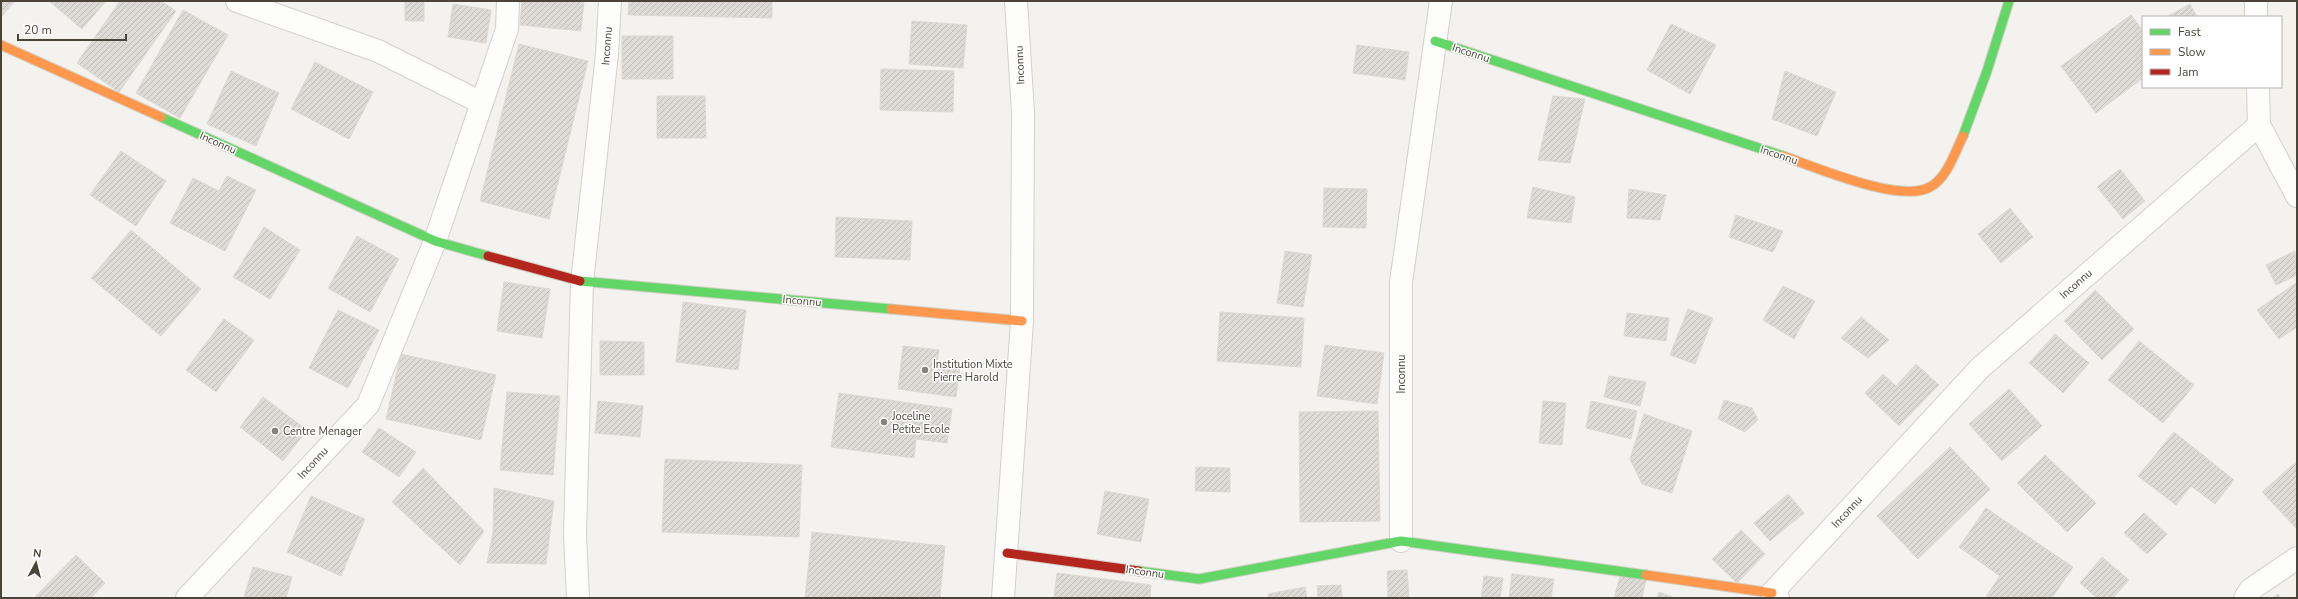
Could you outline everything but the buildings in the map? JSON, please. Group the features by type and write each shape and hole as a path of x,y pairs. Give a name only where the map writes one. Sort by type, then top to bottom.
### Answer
{"street":[{"path":"237,1 378,51 482,102"},
{"name":"Inconnu","path":"187,598 368,405 435,241 507,29 508,1"},
{"name":"Inconnu","path":"578,598 576,535 582,282 607,54 610,1"},
{"name":"Inconnu","path":"1003,598 1022,320 1023,113 1016,1"},
{"name":"Inconnu","path":"1401,541 1401,282 1441,1"},
{"name":"Inconnu","path":"1435,41 1860,182 1902,193 1931,187 1947,169 1972,114 2009,1"},
{"path":"2256,1 2256,16"},
{"name":"Inconnu","path":"1,45 435,241 582,282 1022,320"},
{"path":"2258,88 2259,125 2297,196"},
{"name":"Inconnu","path":"1007,553 1199,579 1401,541 1775,595 1980,368 2259,125"},
{"path":"2245,598 2250,590 2297,558"}],"traffic: fast":[{"path":"1963,136 1987,71 2009,1"},
{"path":"1435,41 1783,156"},
{"path":"161,117 435,241 488,256"},
{"path":"580,281 891,309"},
{"path":"1139,571 1199,579 1401,541 1646,575"}],"traffic: slow":[{"path":"1,45 161,117"},
{"path":"1783,156 1836,175 1879,188 1899,191 1917,191 1930,187 1936,183 1946,171 1963,136"},
{"path":"891,309 1022,321"},
{"path":"1646,575 1772,593"}],"traffic: jam":[{"path":"488,256 580,281"},
{"path":"1007,553 1139,571"}],"place":[{"name":"Institution Mixte Pierre Harold","path":"925,370"},
{"name":"Joceline Petite Ecole","path":"884,422"},
{"name":"Centre Menager","path":"275,431"}]}
